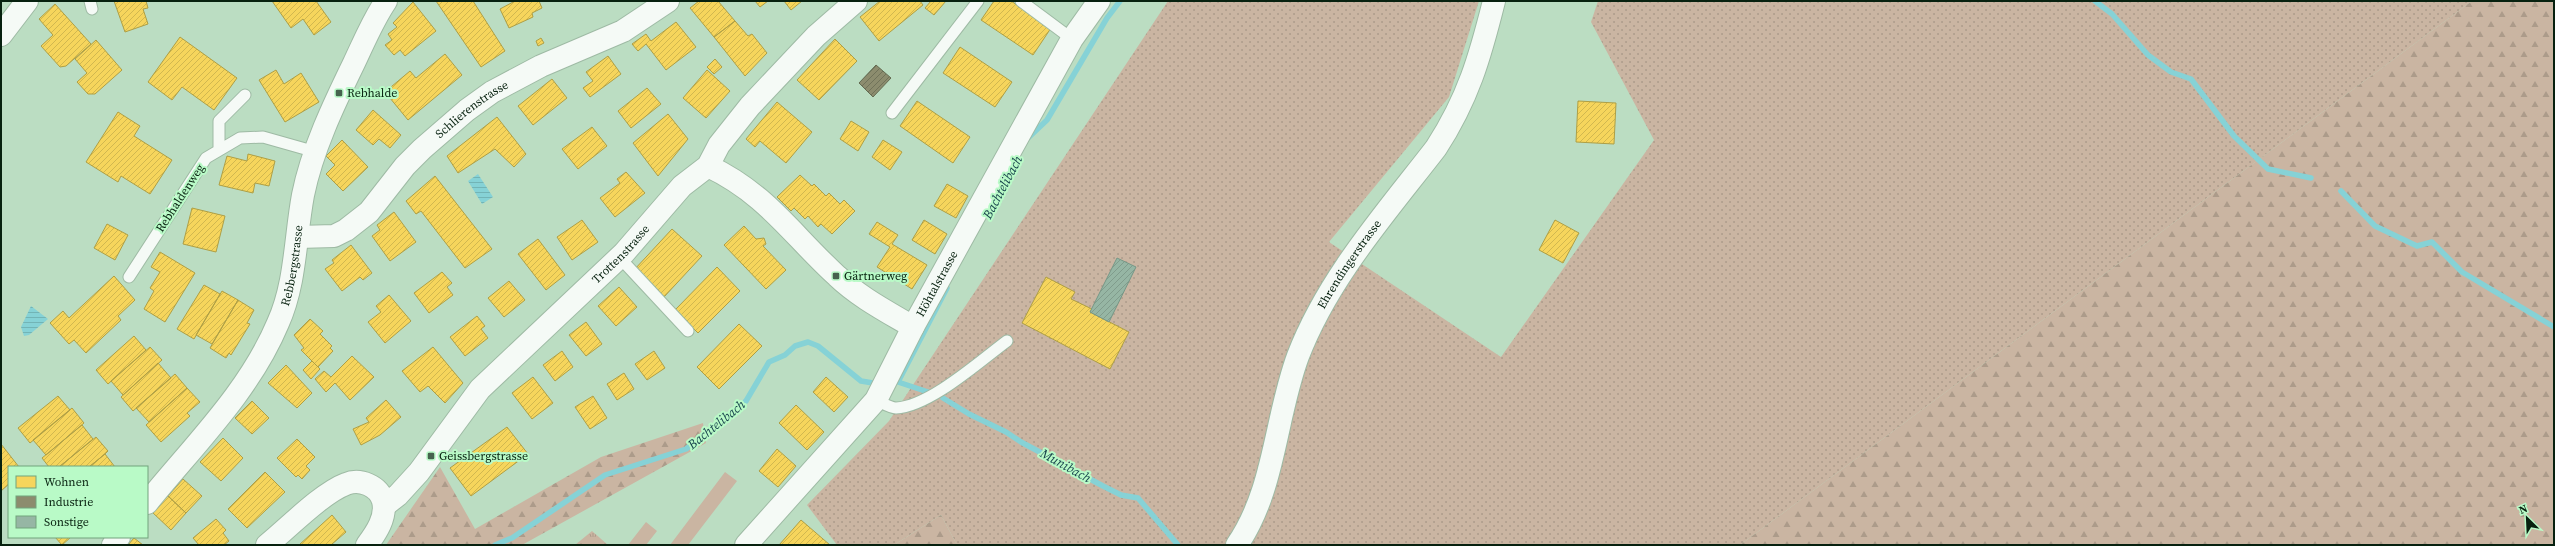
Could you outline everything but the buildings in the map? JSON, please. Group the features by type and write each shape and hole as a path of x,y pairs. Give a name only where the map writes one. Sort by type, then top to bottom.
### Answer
{"street":[{"path":"1,35 27,1"},
{"name":"Rebbergstrasse","path":"148,502 226,409 258,364 279,322 288,294 298,237 303,195 316,152 339,93 386,1"},
{"name":"Schlierenstrasse","path":"298,237 334,236 346,230 369,212 405,166 422,149 467,110 492,92 541,66 623,31 668,1"},
{"name":"Trottenstrasse","path":"384,506 398,495 419,472 480,389 620,258 682,186 708,166 719,145 750,106 816,36 856,1"},
{"name":"Höhtalstrasse","path":"746,545 876,400 913,326 1072,39 1099,1"},
{"name":"Ehrendingerstrasse","path":"1237,545 1245,533 1264,489 1291,377 1314,320 1346,266 1436,148 1449,128 1473,78 1494,1"},
{"path":"708,166 736,181 760,197 853,290 913,326"},
{"path":"267,545 328,495 348,483 359,482 372,486 381,496 384,506 383,517 367,545"}],"lane":[{"path":"892,113 978,1"},
{"path":"1022,1 1072,39"},
{"path":"219,150 219,121 245,95"},
{"name":"Rebhaldenweg","path":"129,277 206,158 240,138 263,137 316,152"},
{"path":"620,258 688,331"},
{"path":"876,400 895,408 918,402 942,390 1007,341"}],"green space":[{"path":"1168,1 1479,1 1449,97 1329,242 1501,357 1654,140 1591,22 1598,1 2472,1 1740,545 957,545 941,515 894,545 837,545 807,505 889,421"},
{"path":"2472,1 2554,1 2554,545 1740,545"},
{"path":"703,423 706,443 522,545 386,545 440,467 475,529 601,457"},
{"path":"725,472 737,481 688,545 670,545"},
{"path":"941,515 957,545 894,545"},
{"path":"646,522 657,531 646,545 628,545"},
{"path":"592,531 608,545 575,545"}],"water":[{"path":"478,174 493,197 482,204 468,181"},
{"path":"31,306 48,319 29,335 24,336 21,327"}],"waterway":[{"name":"Bachtelibach","path":"1028,138 1047,120 1107,18 1120,1"},
{"path":"2095,1 2112,14 2148,55 2171,72 2191,79 2234,136 2268,169 2311,178"},
{"path":"2341,191 2375,226 2417,246 2432,242 2462,272 2554,327"},
{"name":"Bachtelibach","path":"931,393 898,382 947,288"},
{"name":"Bachtelibach","path":"495,545 512,538 605,475 686,449 746,401 769,362 785,355 795,346 808,342 818,346 861,381 873,383"},
{"name":"Munibach","path":"943,398 969,414 1006,432 1021,442 1103,486 1121,495 1138,498 1178,545"}],"place":[{"name":"Rebhalde","path":"339,93"},
{"name":"Gärtnerweg","path":"836,276"},
{"name":"Geissbergstrasse","path":"431,456"}]}
